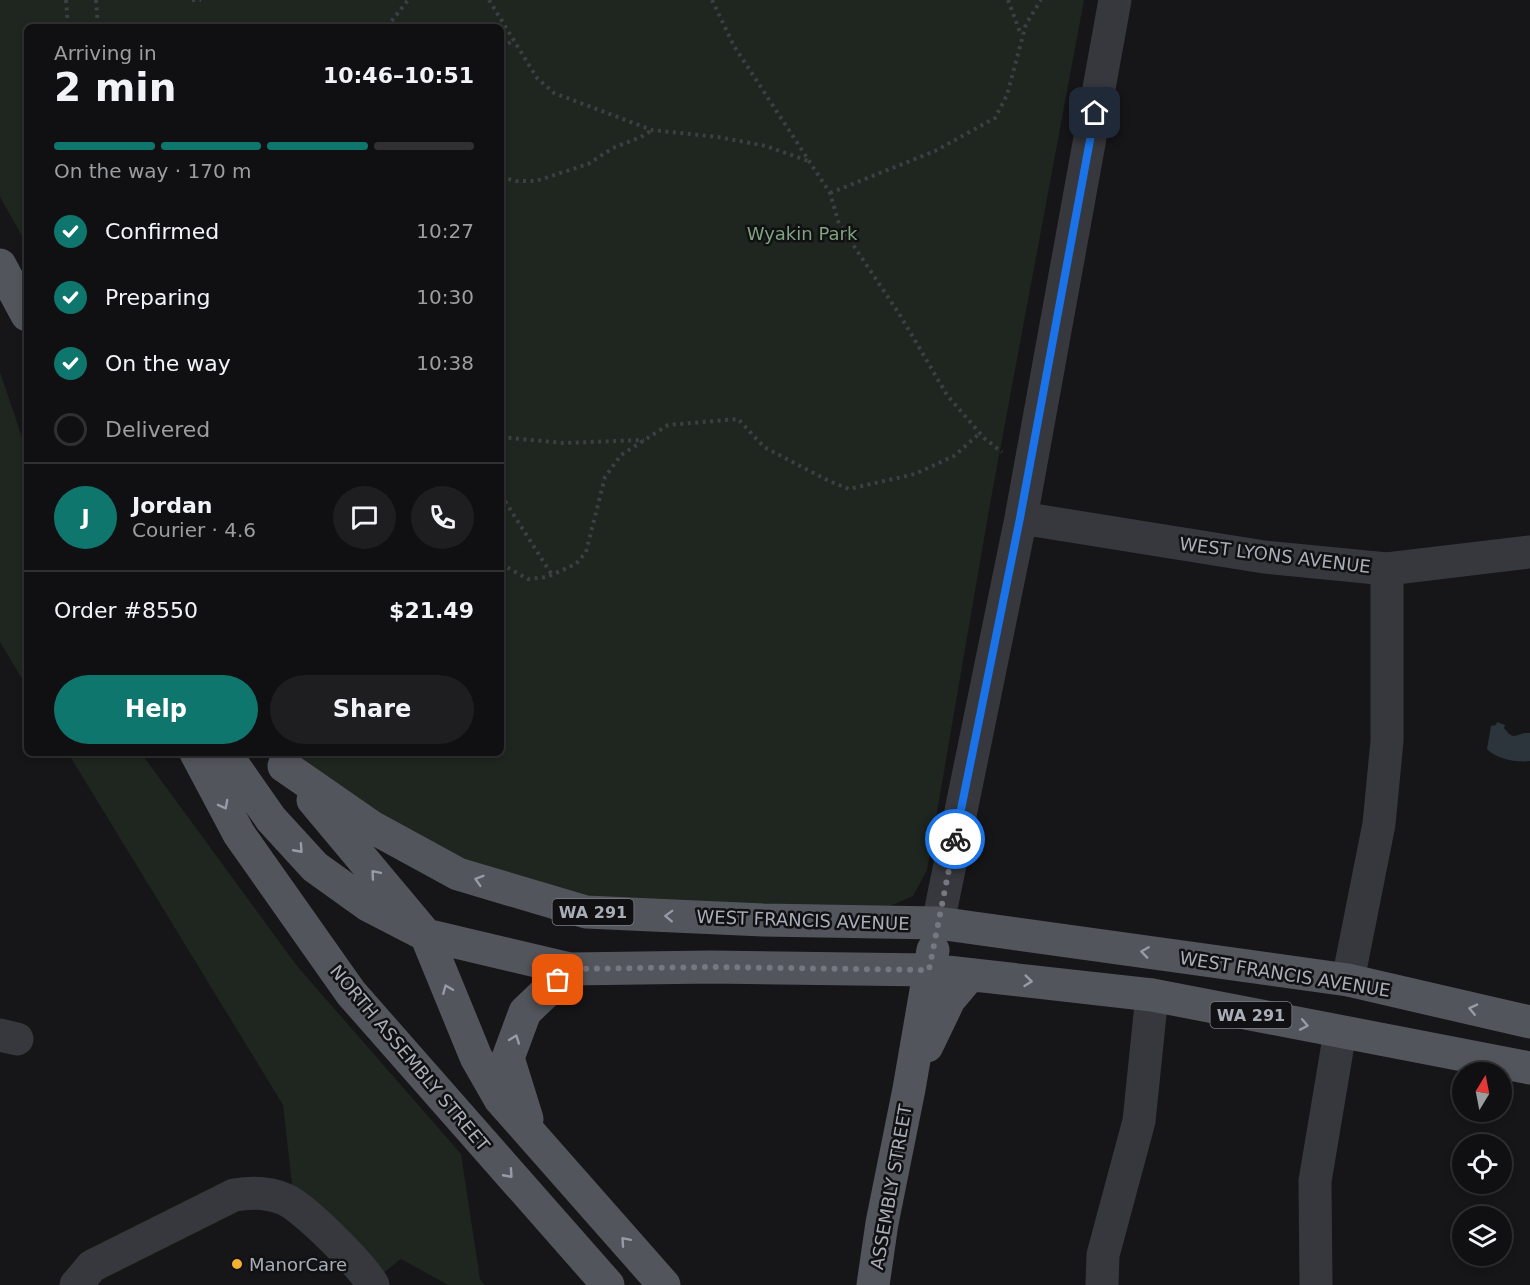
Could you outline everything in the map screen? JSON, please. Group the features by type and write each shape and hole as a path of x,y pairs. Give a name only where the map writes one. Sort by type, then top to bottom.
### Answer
{"main road":[{"path":"0,265 24,309"},
{"name":"NORTH ASSEMBLY STREET","path":"198,756 239,834 351,993 608,1285"},
{"name":"WA 291","path":"227,756 271,819 315,867 368,905 426,935 570,969 711,967 929,970 1152,995 1530,1068"},
{"path":"278,759 426,935 476,1057 500,1099 664,1285"},
{"name":"WEST FRANCIS AVENUE","path":"278,759 372,827 458,874 586,912 762,920 938,923 1348,980 1530,1022"},
{"path":"929,970 938,923"},
{"path":"532,1135 508,1058 525,1012 570,969"},
{"name":"ASSEMBLY STREET","path":"873,1285 882,1223 909,1089 929,970"},
{"name":"ASSEMBLY STREET","path":"909,1089 949,1000 970,975"}],"street":[{"path":"938,923 1029,473 1115,0"},
{"name":"WEST LYONS AVENUE","path":"1020,518 1264,557 1387,569 1530,552"},
{"path":"1348,980 1379,824 1387,741 1387,569"},
{"path":"1102,1285 1103,1255 1139,1121 1152,995"},
{"path":"1316,1285 1315,1180 1340,1032"},
{"path":"76,1285 92,1266 234,1195 252,1192 285,1199 315,1222 366,1273 373,1285"}],"path":[{"path":"66,0 69,24"},
{"path":"96,0 98,24"},
{"path":"192,0 201,0"},
{"path":"389,24 408,0"},
{"path":"489,0 504,24"},
{"path":"712,0 734,45 830,193 839,224 900,315 947,395 981,433 1029,473"},
{"path":"1008,0 1022,36"},
{"path":"830,193 935,151 995,118 1010,87 1022,36 1032,11 1041,0"},
{"path":"504,25 537,78 554,93 652,130 718,137 766,146 808,161"},
{"path":"504,45 514,41"},
{"path":"504,178 516,181 536,181 588,164 613,148 652,130"},
{"path":"504,566 528,579 547,578 576,564 586,552 605,477 621,455 668,425 738,419 764,447 849,489 915,474 954,456 981,433"},
{"path":"504,437 563,443 645,440"},
{"path":"504,500 552,575"}],"green space":[{"name":"Wyakin Park","path":"0,0 1084,0 990,504 927,870 913,896 890,906 637,906 510,885 338,794 300,756 504,756 504,24 24,24 24,240 0,197"},
{"path":"0,372 24,443 24,682 0,642"},
{"path":"70,756 143,756 297,966 461,1154 480,1279 485,1285 448,1285 401,1259 382,1274 292,1184 283,1105"}],"shaded area":[{"path":"1497,722 1505,725 1504,728 1513,736 1530,733 1530,761 1507,760 1487,749 1491,726 1496,725"}],"way so far":[{"path":"558,980 570,969 711,967 929,970 955,839"}],"place":[{"name":"ManorCare","path":"237,1264"}],"route":[{"path":"955,839 1020,518 1095,113"}]}
